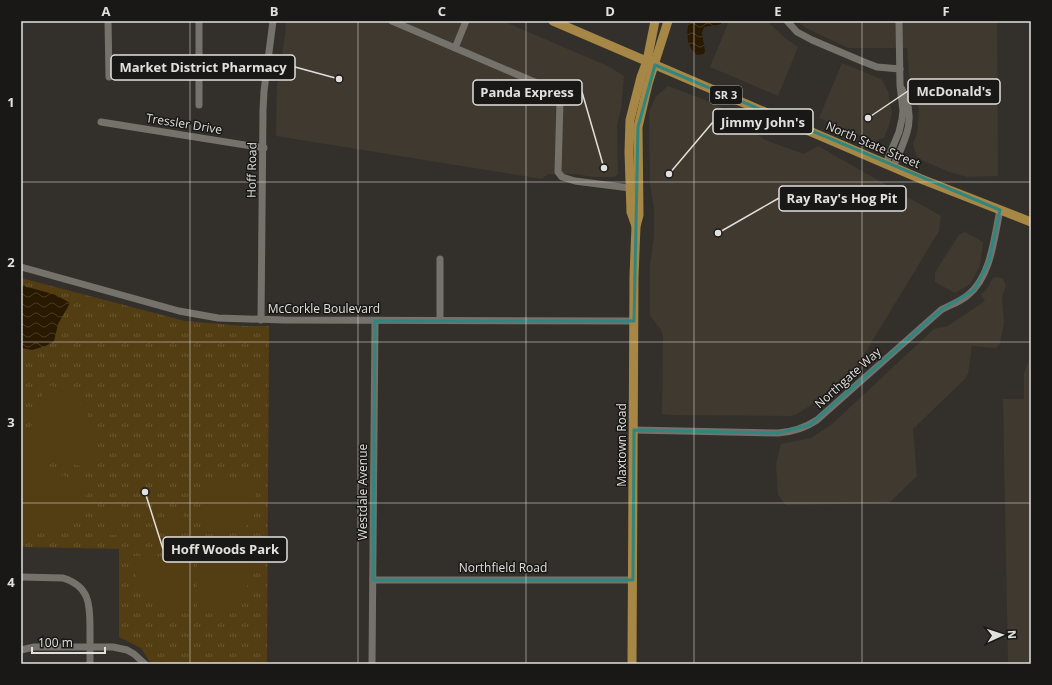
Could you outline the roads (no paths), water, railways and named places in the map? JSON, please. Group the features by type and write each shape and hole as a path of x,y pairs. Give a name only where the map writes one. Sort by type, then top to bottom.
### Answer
{"main road":[{"name":"North State Street","path":"553,21 889,165 1031,222"},
{"path":"651,63 655,21"},
{"path":"651,63 668,21"},
{"name":"Maxtown Road","path":"634,190 629,152 630,120 641,78 651,63"},
{"name":"Maxtown Road","path":"632,664 636,226 631,212 638,127 648,84 651,63"}],"street":[{"path":"108,21 109,77"},
{"path":"199,21 199,105"},
{"name":"Hoff Road","path":"261,320 264,91 273,21"},
{"path":"392,21 551,89 558,96 560,101 558,172 562,177 575,182 634,190"},
{"path":"455,48 466,21"},
{"path":"787,21 797,32 812,40 877,67 900,69"},
{"path":"889,165 906,137 910,112 908,100 900,85 899,21"},
{"name":"Tressler Drive","path":"101,122 264,148"},
{"name":"Northgate Way","path":"634,430 778,433 794,431 810,425 829,410 941,310 961,300 974,290 982,279 986,268 1000,210"},
{"path":"440,259 440,320"},
{"name":"McCorkle Boulevard","path":"21,267 199,316 218,318 261,320 634,321"},
{"name":"Westdale Avenue","path":"372,664 375,320"},
{"path":"21,578 59,578 68,580 81,588 89,603 90,664"},
{"name":"Northfield Road","path":"373,580 633,580"},
{"path":"21,650 34,648 120,648 134,654 145,664"}],"water":[{"path":"689,21 726,21 723,24 704,27 702,33 705,51 704,54 697,55 691,48 688,40 687,31"},
{"path":"21,285 56,295 70,303 58,324 54,341 49,345 32,350 21,348"}],"place":[{"name":"Market District Pharmacy","path":"339,79"},
{"name":"McDonald's","path":"868,118"},
{"name":"Panda Express","path":"604,168"},
{"name":"Jimmy John's","path":"669,174"},
{"name":"Ray Ray's Hog Pit","path":"718,233"},
{"name":"Hoff Woods Park","path":"145,492"}]}
